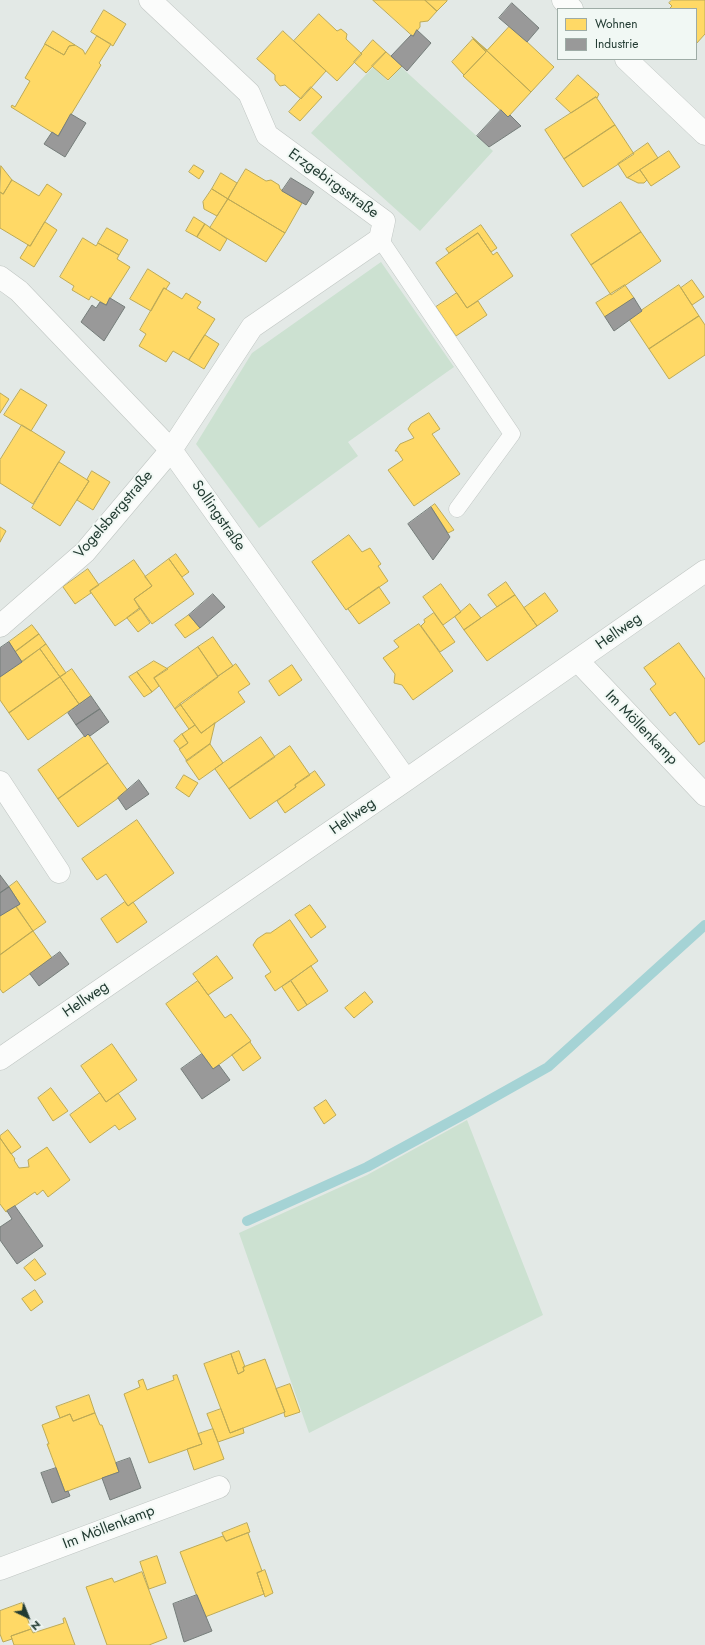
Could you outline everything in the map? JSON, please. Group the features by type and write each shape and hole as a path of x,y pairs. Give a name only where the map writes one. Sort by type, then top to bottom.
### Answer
{"street":[{"name":"Erzgebirgsstraße","path":"150,0 249,93 267,135 384,222 380,239 252,327 171,450"},
{"path":"563,0 571,8"},
{"path":"627,60 705,134"},
{"name":"Sollingstraße","path":"0,277 19,291 171,450 406,780"},
{"name":"Vogelsbergstraße","path":"0,626 85,552 171,450"},
{"name":"Hellweg","path":"0,1059 705,572"},
{"name":"Im Möllenkamp","path":"578,661 705,795"},
{"path":"0,782 59,872"},
{"name":"Im Möllenkamp","path":"0,1569 219,1487"}],"lane":[{"path":"380,239 512,434 457,509"}],"green space":[{"path":"373,67 388,81 401,67 493,151 420,231 311,133"},
{"path":"381,262 454,367 348,442 358,456 259,528 196,444 252,353"},
{"path":"467,1120 543,1315 309,1433 239,1233 367,1175"}],"building: Wohnen":[{"path":"373,0 425,0 437,11 428,21 420,22 420,27 413,36"},
{"path":"425,0 447,0 447,1 437,11"},
{"path":"672,0 705,0 705,34 697,43 697,8 670,8 672,6 669,3"},
{"path":"104,10 126,24 113,46 91,32"},
{"path":"319,14 337,31 341,29 347,34 346,39 362,54 337,81 294,41"},
{"path":"510,26 554,67 531,92 472,37 487,50"},
{"path":"53,31 75,45 69,46 64,55 45,44"},
{"path":"283,31 326,71 301,99 285,85 280,86 275,80 275,75 257,59"},
{"path":"97,36 111,44 99,63 101,65 58,136 11,107 12,105 15,107 30,81 25,78 45,44 64,55 69,46 75,45 83,50 85,54"},
{"path":"472,37 531,92 508,117 463,76 486,52"},
{"path":"473,39 486,52 464,75 452,62"},
{"path":"373,40 386,52 366,73 354,62"},
{"path":"386,52 402,66 388,80 372,66"},
{"path":"578,75 599,94 597,98 596,97 571,113 556,99"},
{"path":"311,87 322,97 300,121 289,112"},
{"path":"596,97 615,125 564,159 545,130"},
{"path":"615,125 634,154 583,187 564,159"},
{"path":"648,143 658,158 627,178 618,164"},
{"path":"669,151 680,167 651,186 640,170"},
{"path":"194,165 204,171 199,179 189,172"},
{"path":"1,166 12,180 3,194 0,192"},
{"path":"246,169 266,181 271,180 279,185 280,189 302,203 285,233 228,199"},
{"path":"640,170 647,180 644,183 638,183 628,178"},
{"path":"221,173 237,183 228,199 212,189"},
{"path":"12,180 39,196 47,184 62,194 30,246 0,228 0,192 3,194"},
{"path":"212,189 228,199 217,216 204,209 203,202"},
{"path":"228,199 285,233 266,262 210,228"},
{"path":"621,202 641,232 591,265 571,235"},
{"path":"194,217 205,224 197,237 186,231"},
{"path":"45,222 57,230 34,267 20,258 28,245 30,246"},
{"path":"205,224 227,239 220,251 197,237"},
{"path":"481,225 497,248 491,252 478,233 449,253 446,249"},
{"path":"107,228 128,240 119,255 98,243"},
{"path":"641,232 661,261 611,295 591,265"},
{"path":"478,233 493,255 497,252 513,276 467,308 436,263"},
{"path":"83,238 96,246 98,243 119,255 117,259 130,267 106,305 91,296 89,300 72,290 74,286 60,277"},
{"path":"148,269 170,283 166,289 164,288 151,311 130,299"},
{"path":"692,280 704,297 692,305 681,288"},
{"path":"625,285 634,298 605,317 596,303"},
{"path":"679,285 699,316 649,349 629,319"},
{"path":"164,288 182,299 186,293 201,302 197,308 215,319 189,360 173,351 166,362 139,346 146,334 140,330"},
{"path":"457,293 467,308 478,301 487,315 456,336 436,307"},
{"path":"699,316 705,325 705,355 669,379 649,349"},
{"path":"205,335 219,344 204,369 189,360"},
{"path":"21,389 47,405 31,431 4,415"},
{"path":"0,393 9,399 0,413"},
{"path":"429,413 440,429 432,434 460,474 414,506 388,470 403,460 397,451 395,451 400,444 414,438 408,429 411,424"},
{"path":"22,425 65,452 33,504 0,483 0,460"},
{"path":"59,462 89,481 60,526 32,508"},
{"path":"92,471 110,482 93,510 77,500 89,481 87,480"},
{"path":"435,504 454,530 448,533 431,507"},
{"path":"0,527 6,531 0,542"},
{"path":"349,535 362,552 370,548 381,564 378,566 388,581 346,610 312,562"},
{"path":"176,554 189,572 182,577 169,559"},
{"path":"169,559 194,594 152,624 134,599 152,586 145,577"},
{"path":"134,560 152,586 134,599 140,609 115,626 90,591"},
{"path":"88,569 99,585 90,591 91,593 75,604 63,587"},
{"path":"506,582 515,595 497,607 488,595"},
{"path":"441,584 461,612 443,625 423,597"},
{"path":"379,587 390,603 359,624 348,609"},
{"path":"545,593 558,611 537,626 524,608"},
{"path":"515,595 537,626 487,661 464,630"},
{"path":"470,604 481,618 464,630 455,617"},
{"path":"140,608 150,623 138,632 127,618"},
{"path":"434,613 455,642 440,652 421,626 425,622 424,620"},
{"path":"189,615 200,628 185,638 175,625"},
{"path":"419,624 453,671 413,700 402,685 394,683 395,674 383,658 399,647 394,641"},
{"path":"32,625 39,634 15,652 9,642"},
{"path":"39,634 46,644 22,662 15,652"},
{"path":"213,637 233,666 218,676 198,647"},
{"path":"679,643 705,679 705,741 699,745 675,712 670,716 650,689 656,684 644,668"},
{"path":"46,644 66,673 60,677 40,649"},
{"path":"198,647 218,677 175,709 154,678"},
{"path":"40,649 60,677 9,713 0,700 0,677"},
{"path":"154,661 168,669 154,678 159,686 152,692 137,672"},
{"path":"236,664 250,684 238,692 245,702 201,733 180,704"},
{"path":"292,665 302,680 279,696 269,681"},
{"path":"72,669 91,696 79,704 60,677"},
{"path":"137,672 152,692 144,697 129,677"},
{"path":"60,677 79,704 28,740 9,713"},
{"path":"180,704 195,725 189,729 175,709"},
{"path":"215,723 210,744 187,761 179,749 188,743 182,734 195,725 201,733"},
{"path":"88,734 108,763 58,799 38,770"},
{"path":"182,734 188,743 180,749 174,741"},
{"path":"261,737 275,757 229,789 215,769"},
{"path":"210,744 223,763 199,780 186,761"},
{"path":"290,746 310,775 295,785 296,787 250,819 229,789"},
{"path":"108,763 128,791 78,827 58,799"},
{"path":"315,771 325,785 285,813 277,801 296,787 295,785"},
{"path":"184,775 198,783 189,797 176,788"},
{"path":"137,820 174,873 128,906 106,874 97,880 82,859"},
{"path":"17,881 46,922 33,931 16,907 20,904 9,887"},
{"path":"125,902 128,906 133,902 147,922 117,943 101,919"},
{"path":"310,905 326,927 311,938 295,915"},
{"path":"16,906 33,931 0,955 0,916"},
{"path":"290,920 318,961 275,991 265,976 271,972 253,945 257,939 266,933 270,933"},
{"path":"33,931 52,958 3,993 0,989 0,955"},
{"path":"217,956 233,978 208,995 193,974"},
{"path":"311,966 328,991 307,1005 291,981"},
{"path":"198,981 225,1018 231,1014 251,1041 213,1069 166,1004"},
{"path":"291,981 307,1005 298,1011 282,987"},
{"path":"365,992 373,1002 354,1018 345,1008"},
{"path":"250,1042 261,1058 243,1071 232,1055"},
{"path":"112,1044 137,1080 106,1102 81,1066"},
{"path":"51,1088 68,1111 53,1121 38,1098"},
{"path":"100,1093 106,1102 118,1093 136,1119 119,1130 115,1125 90,1143 70,1115"},
{"path":"326,1100 336,1115 324,1124 314,1108"},
{"path":"8,1130 21,1147 11,1154 0,1138 0,1136"},
{"path":"0,1138 15,1159 14,1160 19,1168 29,1167 28,1160 47,1147 70,1180 48,1197 43,1190 37,1195 35,1192 6,1212 0,1204"},
{"path":"35,1259 46,1274 35,1281 24,1268"},
{"path":"35,1290 43,1302 31,1311 22,1299"},
{"path":"239,1351 245,1367 243,1367 244,1371 238,1374 231,1354"},
{"path":"231,1354 238,1374 244,1371 243,1367 265,1359 285,1412 230,1433 204,1364"},
{"path":"177,1375 202,1444 149,1463 124,1394 140,1387 138,1381 143,1379 147,1390 174,1380 173,1376"},
{"path":"290,1384 300,1412 285,1417 285,1412 276,1389"},
{"path":"89,1395 95,1413 73,1421 70,1414 60,1418 56,1407"},
{"path":"221,1409 230,1433 243,1428 244,1433 218,1442 207,1414"},
{"path":"95,1413 100,1425 102,1425 119,1472 65,1492 47,1444 49,1444 42,1425 70,1414 73,1421"},
{"path":"213,1429 224,1459 194,1470 187,1449 202,1444 198,1434"},
{"path":"247,1523 250,1532 226,1541 222,1533"},
{"path":"248,1533 262,1571 257,1573 264,1594 205,1617 180,1552 223,1536 226,1541"},
{"path":"157,1556 166,1583 149,1589 140,1562"},
{"path":"265,1570 273,1593 265,1597 257,1573"},
{"path":"142,1572 167,1638 149,1645 107,1645 86,1587 112,1578 114,1582"},
{"path":"22,1603 31,1629 11,1636 12,1639 3,1642 0,1634 0,1611"},
{"path":"65,1618 75,1645 14,1645 11,1636 31,1629 33,1633 64,1623 63,1619"}],"building: Industrie":[{"path":"512,3 539,28 527,42 499,18"},
{"path":"417,30 431,43 407,71 391,56 411,35 413,36"},
{"path":"501,110 508,117 510,115 521,126 489,147 477,136"},
{"path":"71,114 86,123 65,157 44,144 52,132 58,136"},
{"path":"291,178 314,192 306,205 282,191"},
{"path":"110,298 125,307 104,341 81,322 92,305 96,308 100,302 106,305"},
{"path":"634,298 642,311 614,331 605,317"},
{"path":"431,507 450,537 433,560 408,524"},
{"path":"213,594 225,607 200,628 189,615"},
{"path":"9,642 22,662 0,677 0,648"},
{"path":"91,696 100,709 76,725 68,713"},
{"path":"100,709 109,722 90,736 88,734 85,737 76,725"},
{"path":"139,780 149,794 126,810 118,798"},
{"path":"0,875 9,887 0,893"},
{"path":"9,887 20,904 0,916 0,893"},
{"path":"60,952 69,964 39,986 30,974"},
{"path":"202,1054 213,1069 219,1065 230,1080 202,1099 181,1069"},
{"path":"15,1206 43,1246 17,1264 0,1240 0,1227 12,1219 7,1211"},
{"path":"130,1458 141,1488 110,1500 102,1478 119,1472 116,1463"},
{"path":"56,1468 65,1492 68,1491 70,1496 52,1503 41,1473"},
{"path":"197,1595 212,1631 184,1642 173,1604"}],"waterway":[{"path":"247,1221 367,1167 548,1067 705,925"}]}
